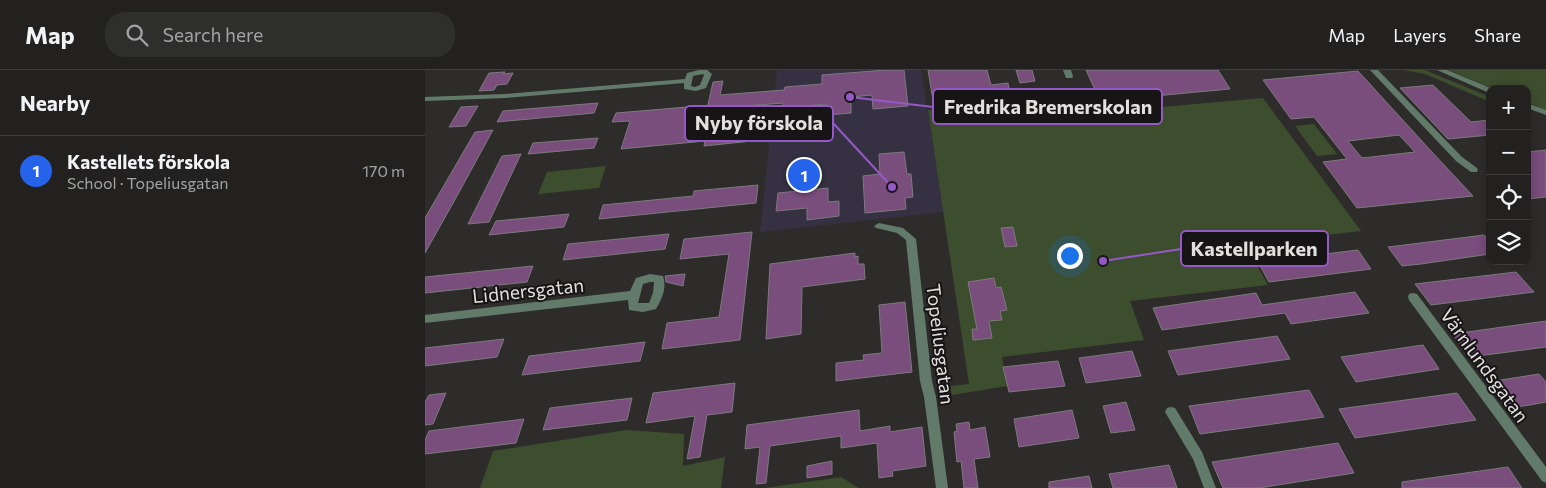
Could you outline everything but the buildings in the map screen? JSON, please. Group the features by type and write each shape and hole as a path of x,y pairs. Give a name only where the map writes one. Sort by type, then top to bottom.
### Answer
{"street":[{"path":"1374,70 1459,159 1474,170"},
{"path":"1441,70 1486,88"},
{"path":"425,99 505,96 687,81"},
{"path":"1531,107 1546,113"},
{"name":"Topeliusgatan","path":"879,226 900,230 911,239 926,381 942,488"},
{"name":"Lidnersgatan","path":"425,319 634,295"},
{"name":"Värnlundsgatan","path":"1413,297 1546,477"},
{"path":"1171,412 1198,456 1210,488"}],"shaded area":[{"path":"777,70 921,70 944,212 760,232"}],"green space":[{"path":"1404,70 1425,70 1486,95 1486,100 1425,74"},
{"path":"1448,70 1546,70 1546,110 1531,104 1531,85 1486,86"},
{"path":"1054,98 1061,116 1263,98 1361,231 1245,244 1268,285 1130,301 1144,340 1002,357 1007,386 952,395 950,386 969,384 928,110"},
{"path":"1314,124 1337,154 1317,156 1295,126"},
{"path":"606,166 599,188 538,194 547,172"},
{"path":"626,430 684,434 683,466 725,457 721,488 480,488 493,451"},
{"path":"841,477 859,488 765,488"}],"place":[{"name":"Fredrika Bremerskolan","path":"850,97"},
{"name":"Kastellets förskola","path":"804,175"},
{"name":"Nyby förskola","path":"892,187"},
{"name":"Kastellparken","path":"1103,261"}]}
